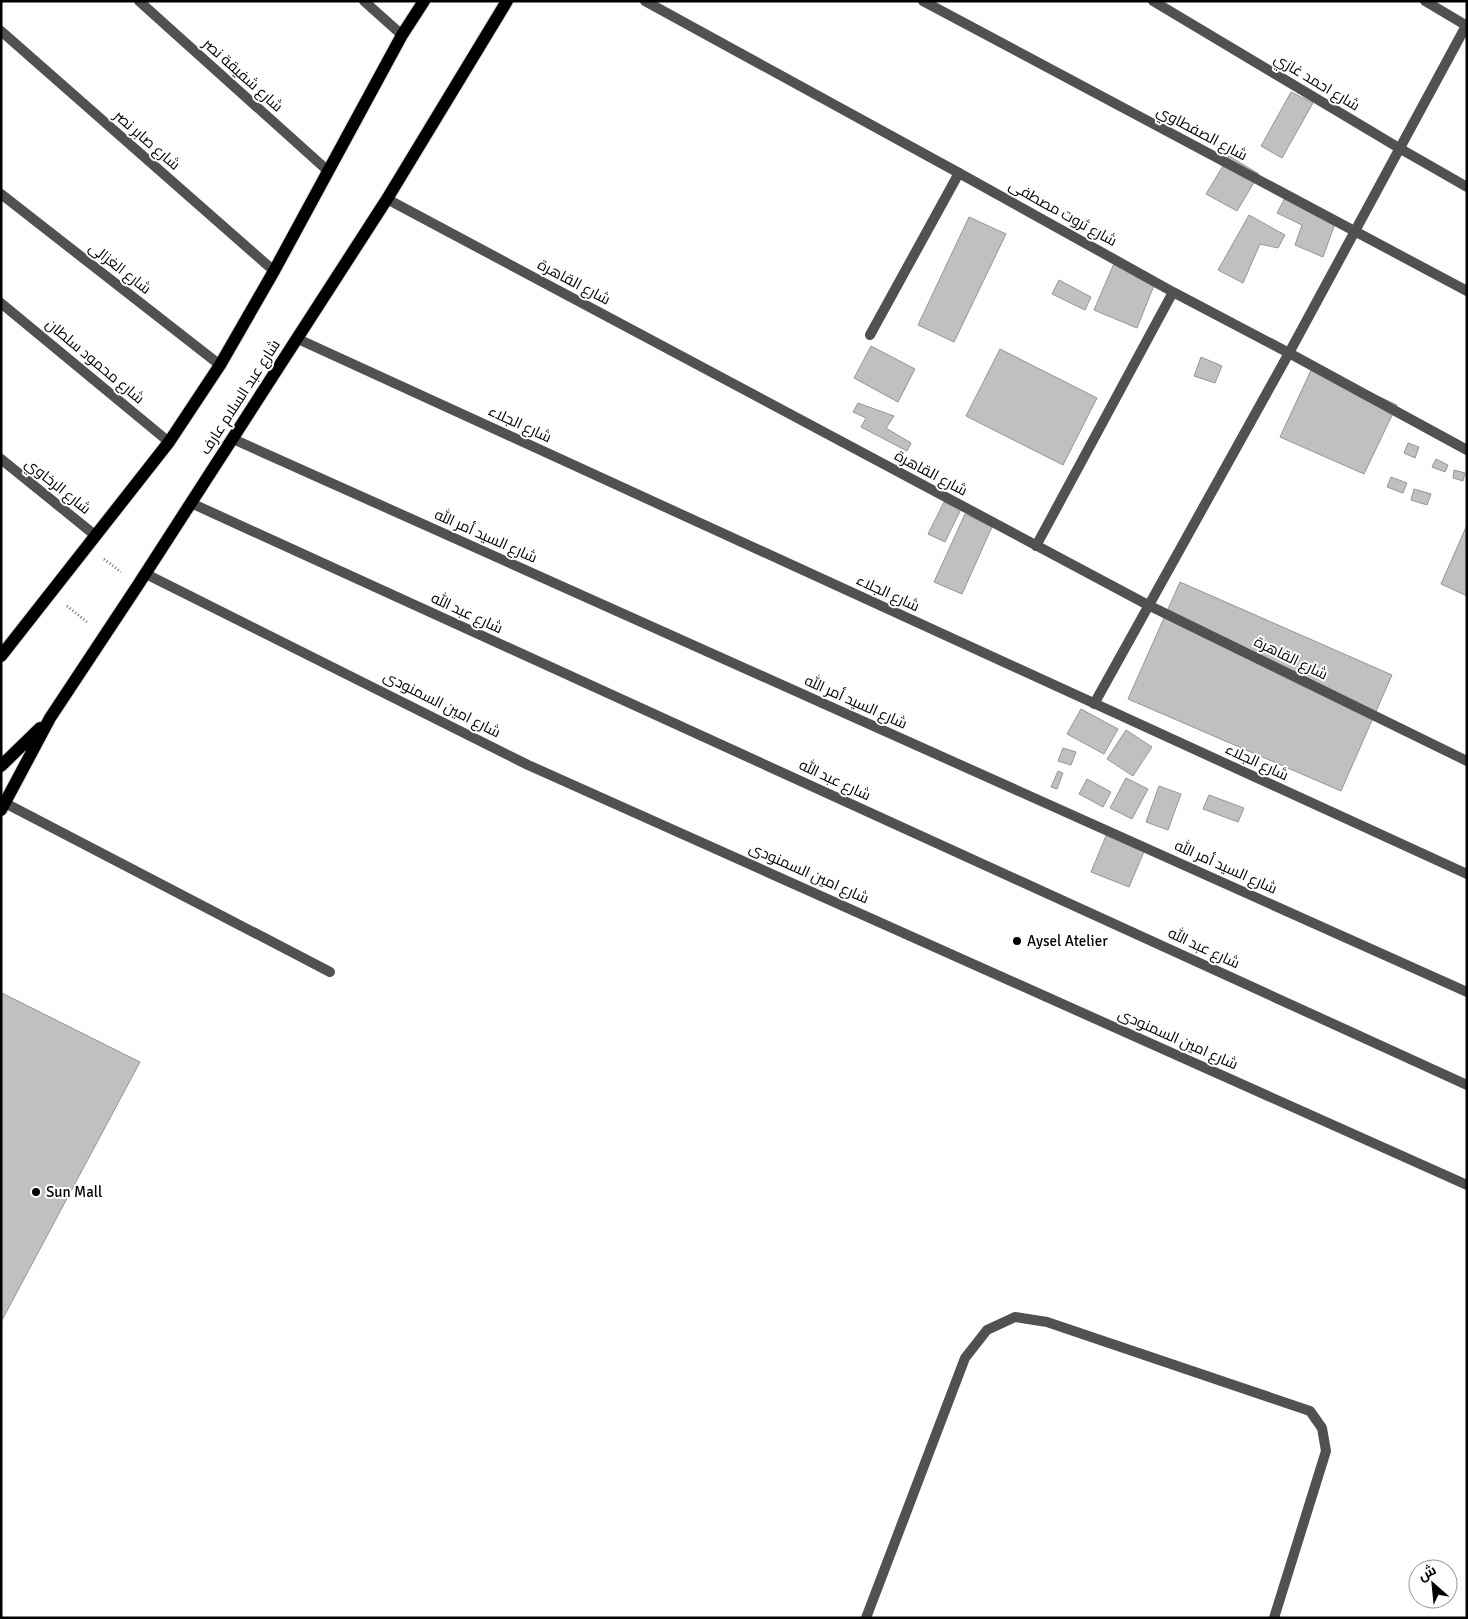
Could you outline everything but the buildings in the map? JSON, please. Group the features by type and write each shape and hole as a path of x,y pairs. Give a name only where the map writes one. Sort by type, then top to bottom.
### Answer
{"main road":[{"path":"1,655 169,442 220,365 274,271 327,170 402,35 424,1"},
{"name":"شارع عبد السلام عارف","path":"3,807 50,718 298,339 387,199 507,1"},
{"path":"1,766 50,718"}],"street":[{"name":"شارع شفيقة نصر","path":"140,1 327,170"},
{"path":"364,1 402,35"},
{"name":"شارع ثروت مصطفى","path":"645,1 1174,292 1467,450"},
{"name":"شارع الصفطاوي","path":"922,1 1467,291"},
{"name":"شارع احمد غازي","path":"1153,1 1467,187"},
{"path":"1094,704 1289,353 1466,26 1424,1"},
{"name":"شارع صابر نصر","path":"1,31 274,271"},
{"path":"870,335 958,173"},
{"name":"شارع الغزالى","path":"1,194 220,365"},
{"name":"شارع القاهرة","path":"387,199 1148,605 1467,761"},
{"path":"1036,546 1174,292"},
{"name":"شارع محمود سلطان","path":"1,303 169,442"},
{"name":"شارع الجلاء","path":"298,339 1467,874"},
{"name":"شارع السيد أمر الله","path":"233,439 1467,992"},
{"name":"شارع الرخاوي","path":"1,459 96,536"},
{"name":"شارع عبد الله","path":"191,503 1467,1085"},
{"name":"شارع امين السمنودى","path":"146,574 537,769 1467,1185"},
{"path":"3,807 330,972"},
{"path":"866,1618 965,1358 987,1330 1015,1317 1047,1322 1310,1411 1322,1428 1326,1451 1274,1618"}],"path":[{"path":"88,547 138,585"},
{"path":"50,594 105,636"}],"place":[{"name":"Aysel Atelier","path":"1017,941"},
{"name":"Sun Mall","path":"36,1192"}]}
